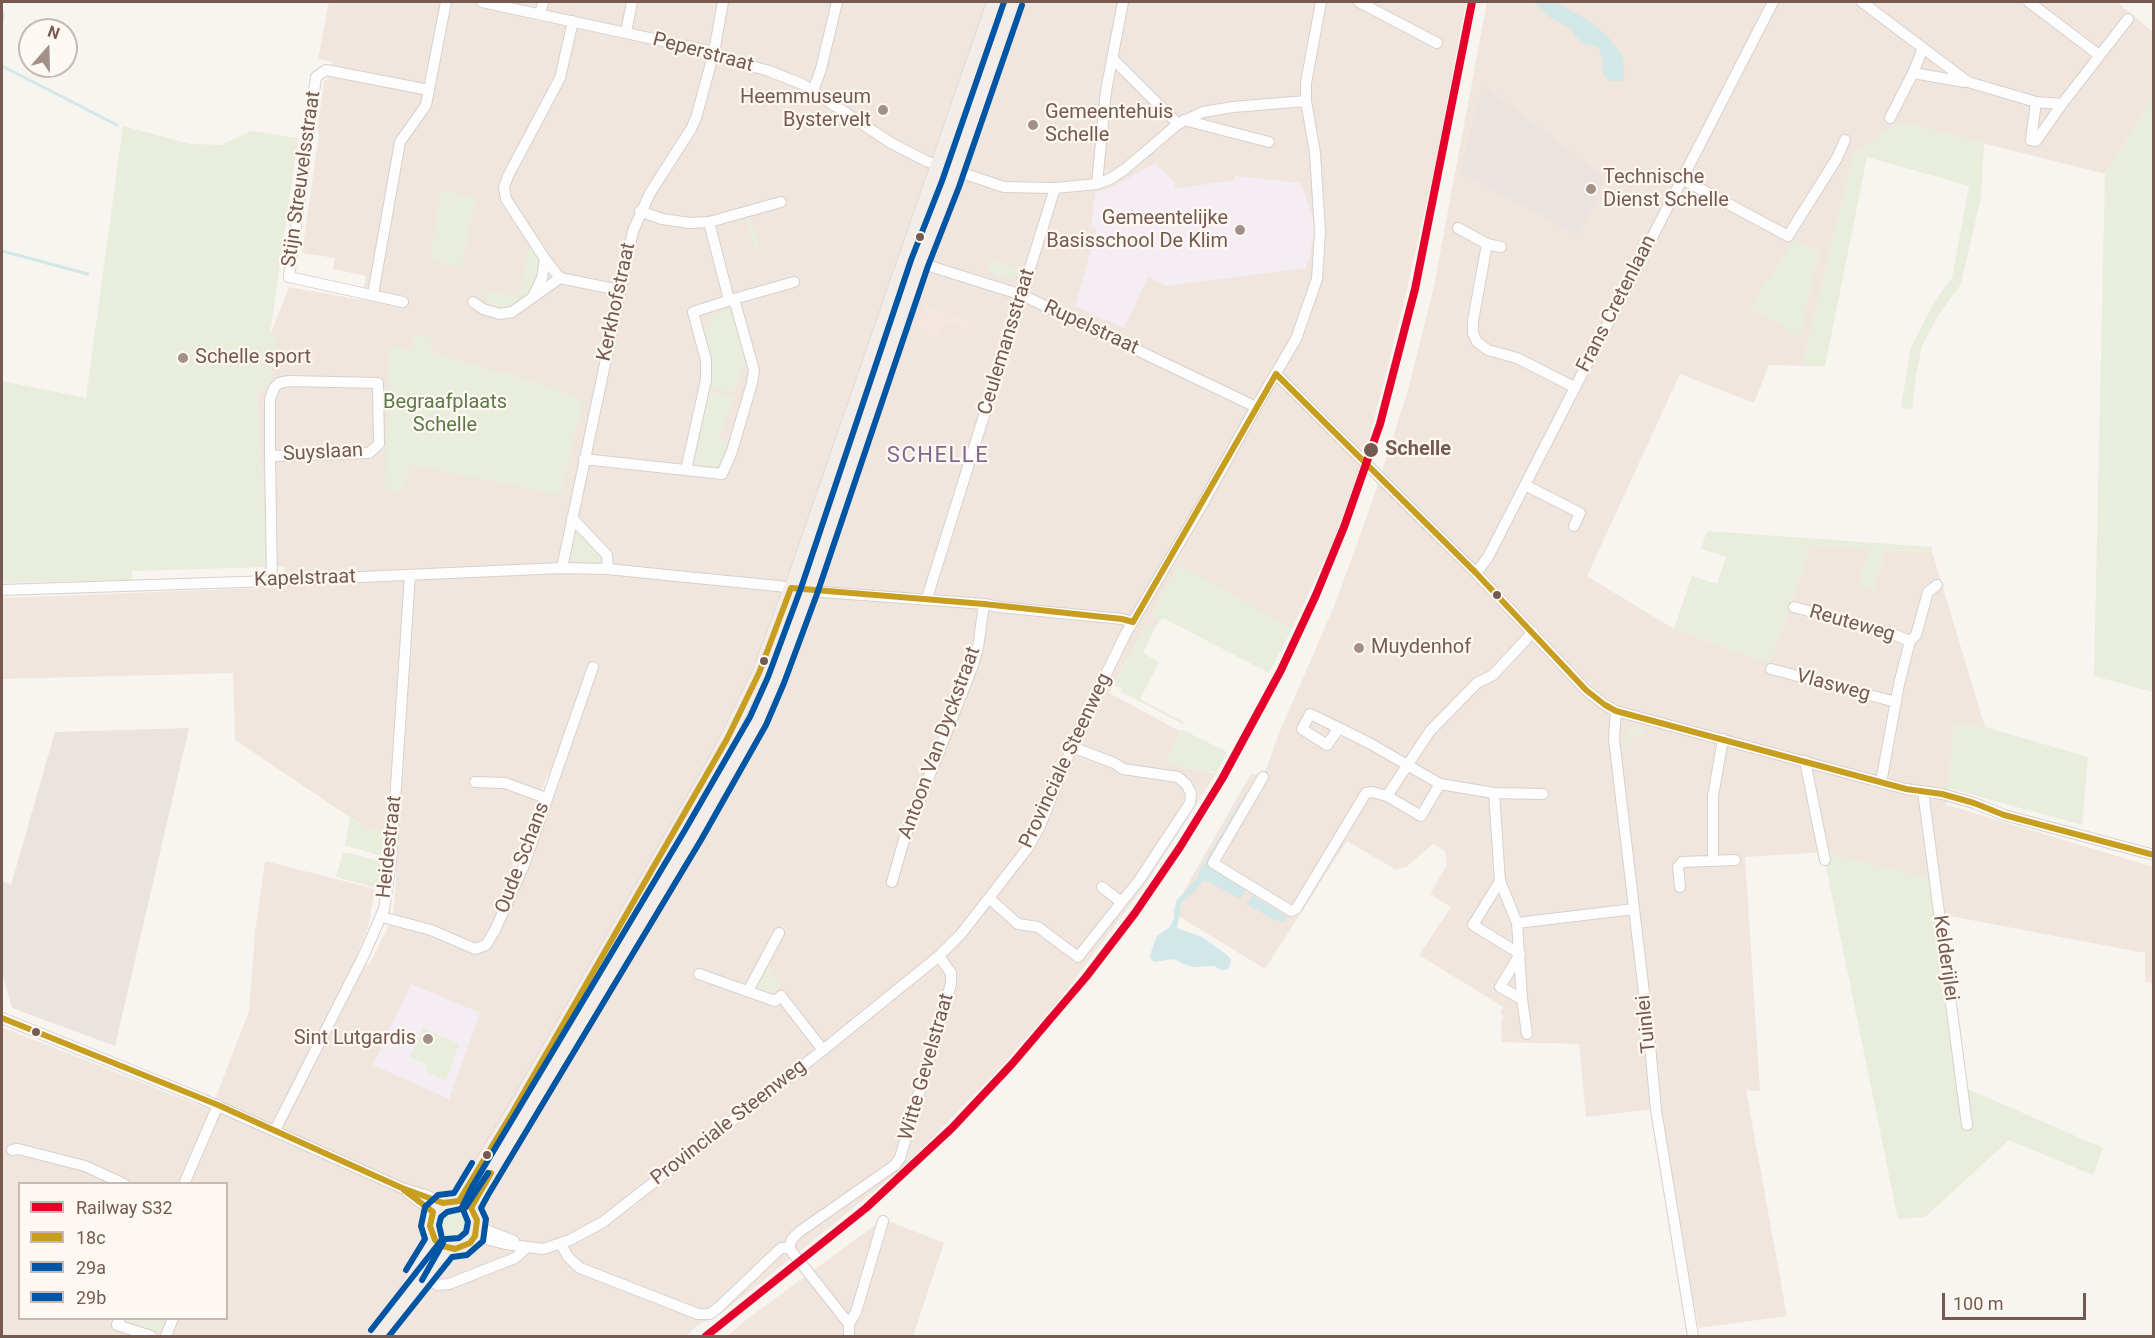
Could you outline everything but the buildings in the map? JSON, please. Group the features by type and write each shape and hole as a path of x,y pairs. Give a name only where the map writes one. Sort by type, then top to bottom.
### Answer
{"main road":[{"path":"441,1244 430,1226 438,1208 459,1201 511,1115 728,737 759,673 791,588 994,2"},
{"path":"471,1208 693,835 752,731 776,680 1013,2"},
{"path":"441,1244 463,1247 476,1232 477,1220 471,1208 459,1201"},
{"path":"378,1336 441,1244"},
{"path":"391,1318 423,1278 433,1256"}],"street":[{"path":"373,294 400,142 426,105 446,2"},
{"name":"Peperstraat","path":"482,2 714,52 727,59 770,71 813,91 891,142 936,166 1004,188 1055,188 1097,184 1125,169 1181,122 1203,112 1306,101"},
{"path":"540,14 543,2"},
{"path":"626,32 632,2"},
{"name":"Kerkhofstraat","path":"562,568 633,231 640,211 696,117 714,52 723,2"},
{"path":"813,91 821,69 837,2"},
{"path":"1097,184 1101,132 1123,2"},
{"name":"Provinciale Steenweg","path":"423,1278 438,1285 449,1284 515,1258 526,1248 543,1249 561,1244 603,1222 939,956 961,934 1033,839 1072,747 1133,622 1296,339 1317,279 1320,232 1306,83 1321,2"},
{"path":"1359,2 1437,43"},
{"name":"Frans Cretenlaan","path":"1476,573 1488,556 1773,2"},
{"path":"1862,2 1968,82"},
{"path":"2029,2 2099,55"},
{"path":"2036,102 2031,140 2037,141 2062,104 2128,19"},
{"path":"573,21 560,78 508,176 504,187 506,199 560,278 619,290"},
{"path":"1890,118 1923,48"},
{"path":"1113,59 1181,122 1269,142"},
{"name":"Stijn Streuvelsstraat","path":"403,302 289,278 316,77 326,70 429,90"},
{"path":"1913,73 1968,82 2036,102 2062,104"},
{"path":"1682,179 1788,236 1837,158 1845,140"},
{"name":"Ceulemansstraat","path":"927,598 1055,188"},
{"path":"640,211 662,219 690,224 709,222 781,202"},
{"path":"584,459 722,474 730,456 754,370 709,222"},
{"path":"1458,228 1487,244 1501,247"},
{"path":"1487,244 1473,321 1473,333 1477,342 1488,350 1517,358 1574,387"},
{"path":"533,297 542,278 545,259"},
{"name":"Rupelstraat","path":"920,263 1022,295 1256,407"},
{"path":"473,302 483,309 500,314 512,312 560,278"},
{"path":"686,470 706,380 706,360 693,312 794,282"},
{"path":"1276,374 1476,573 1586,690 1605,705 1616,711 1881,783 1942,794 2004,815 2154,855"},
{"name":"Suyslaan","path":"270,451 369,453 380,444 378,383 290,381 279,383 274,388 270,399 270,451 272,581"},
{"path":"1524,485 1580,513 1574,526"},
{"path":"572,519 607,555 608,569"},
{"name":"Kapelstraat","path":"2,590 562,568 608,569 809,591 984,603 999,607 1133,622"},
{"name":"Heidestraat","path":"275,1130 382,917 391,862 410,575"},
{"path":"1881,783 1910,641 1916,634 1928,592 1937,585"},
{"name":"Antoon Van Dyckstraat","path":"892,882 904,840 972,668 978,648 984,603"},
{"name":"Reuteweg","path":"1794,608 1910,641"},
{"path":"1387,796 1430,731 1477,683 1493,675 1533,632"},
{"name":"Oude Schans","path":"382,917 431,930 475,949 486,945 524,865 593,667"},
{"name":"Vlasweg","path":"1771,669 1896,702"},
{"name":"Tuinlei","path":"1616,711 1614,739 1656,1110 1693,1336"},
{"path":"1340,728 1440,784 1494,793 1543,794"},
{"path":"1713,860 1713,790 1723,739"},
{"path":"989,898 1018,924 1038,927 1078,957 1140,879 1190,803 1191,793 1178,777 1123,769 1114,763 1072,747"},
{"path":"1805,761 1825,860"},
{"path":"1263,777 1213,863 1293,911 1366,793 1372,792 1387,796 1421,816 1440,784"},
{"path":"475,782 505,783 546,798"},
{"name":"Kelderijlei","path":"1923,791 1967,1125"},
{"path":"1494,793 1500,880 1517,923 1522,999 1527,1034"},
{"path":"1680,887 1678,867 1682,862 1735,860"},
{"path":"1500,880 1473,925 1520,954"},
{"path":"1102,887 1121,902"},
{"path":"1517,923 1634,909"},
{"path":"748,991 779,933"},
{"path":"1520,954 1500,987 1522,999"},
{"name":"Witte Gevelstraat","path":"561,1244 568,1257 580,1268 698,1314 710,1314 781,1248 789,1248 792,1239 800,1232 895,1165 900,1158 951,984 951,973 939,956"},
{"path":"699,974 775,1001 781,996 823,1050"},
{"path":"2,1018 275,1130 402,1188 428,1196 438,1208"},
{"path":"185,1182 218,1106"},
{"path":"12,1150 18,1149 86,1166 120,1182"},
{"path":"849,1336 849,1324 856,1312 883,1221"},
{"path":"476,1232 526,1248"},
{"path":"789,1248 849,1324"},
{"path":"119,1320 117,1325 151,1336"},
{"path":"166,1336 172,1320"}],"shaded area":[{"path":"329,2 1466,2 1436,161 1403,306 1366,451 1336,535 1292,629 1179,565 1151,615 1160,620 1158,624 1155,628 1146,625 1109,693 1180,731 1166,760 1212,773 1217,772 1146,884 1056,1004 1001,1067 904,1167 762,1282 712,1320 701,1323 685,1336 2,1336 2,1027 211,1110 249,1011 255,933 265,861 375,889 368,928 355,960 369,965 393,917 399,840 375,834 235,740 233,673 2,679 2,598 287,587 284,566 267,567 257,392 277,335 270,335 289,287 362,300 366,276 333,269 335,258 302,253 324,81 329,78 332,62 318,59","holes":["548,774 561,778 527,869 512,866"]},
{"path":"1487,2 2117,2 2153,32 2153,97 2105,174 1899,122 1854,153 1802,366 1769,365 1754,403 1680,374 1587,576 1674,629 1770,663 1811,545 1870,548 1859,585 1875,589 1885,550 1932,552 1985,727 1954,726 1947,805 2153,867 2153,984 2145,981 2145,953 1939,914 1828,852 1745,857 1760,1091 1746,1090 1787,1316 1699,1328 1677,1222 1661,1108 1586,1117 1579,1044 1502,1042 1501,1022 1504,1017 1500,1013 1503,1007 1419,955 1451,907 1430,894 1447,865 1445,851 1433,844 1406,867 1396,870 1347,841 1265,969 1172,912 1251,774 1264,774 1280,731 1335,604 1372,502 1408,390 1433,291"},
{"path":"1534,2 1557,2 1592,23 1608,37 1624,58 1622,60 1625,73 1622,81 1610,81 1602,72 1603,61 1599,49 1581,43 1570,28 1548,16"},
{"name":"Technische Dienst Schelle","path":"1483,85 1606,179 1578,235 1460,172"},
{"path":"1155,163 1175,183 1174,189 1234,180 1235,176 1301,183 1314,221 1315,238 1311,243 1306,268 1166,286 1148,277 1124,328 1075,306 1097,229 1091,226 1095,193 1111,188"},
{"path":"926,306 969,320 966,329 944,322 939,339 914,331"},
{"path":"189,728 115,1046 12,1008 2,972 2,881 11,885 55,732"},
{"path":"1202,865 1207,865 1246,890 1240,899 1203,881 1181,903 1177,928 1202,937 1231,959 1230,966 1227,970 1222,970 1214,966 1194,967 1174,959 1154,962 1150,958 1157,936 1170,927 1174,919 1176,901 1198,877"},
{"path":"1252,895 1287,917 1284,922 1274,920 1247,904"},
{"name":"Sint Lutgardis","path":"411,984 480,1013 449,1099 373,1065"},
{"path":"883,1219 944,1243 913,1336 728,1336 746,1320"}],"green space":[{"path":"2153,97 2153,692 2094,676 2105,174"},
{"path":"1899,122 1984,143 1981,197 1961,284 1939,314 1922,346 1912,409 1901,408 1911,347 1936,299 1952,278 1969,186 1867,157 1825,366 1802,366 1854,153"},
{"name":"Schelle sport","path":"123,126 190,144 221,145 251,131 298,138 270,334 278,335 270,388 257,393 267,567 132,571 132,580 2,583 2,381 86,398"},
{"path":"442,190 476,198 461,267 429,260"},
{"path":"748,217 761,251 756,252 746,218"},
{"path":"1794,240 1820,252 1800,337 1750,308"},
{"path":"530,246 537,257 538,273 527,296 519,295"},
{"path":"991,260 1019,269 1017,276 1011,279 988,271"},
{"path":"477,289 524,298 507,308 502,308 491,304"},
{"path":"731,309 746,360 734,393 708,387 712,369 703,326 708,324 711,315"},
{"name":"Begraafplaats Schelle","path":"415,333 434,339 430,351 502,374 507,372 583,400 561,495 411,465 404,490 385,490 389,348 411,349"},
{"path":"706,391 735,397 719,439 727,442 720,464 713,469 691,463"},
{"path":"578,531 602,557 599,562 575,563 569,557 573,535"},
{"path":"1707,531 1932,547 1932,552 1885,550 1875,590 1859,586 1869,549 1811,545 1770,663 1674,629 1692,576 1717,584 1726,557 1701,549"},
{"path":"1179,564 1292,629 1269,673 1163,618 1160,620 1151,616"},
{"path":"1146,624 1155,628 1143,653 1159,662 1140,699 1184,722 1183,724 1121,692 1122,689 1114,685"},
{"path":"1633,725 1645,731 1638,737 1635,734 1629,739 1632,743 1625,748 1623,747 1625,737"},
{"path":"1954,725 1985,727 2088,757 2082,825 1948,788"},
{"path":"1181,729 1227,752 1217,772 1184,769 1166,760"},
{"path":"350,818 366,828 384,830 382,854 378,855 345,845"},
{"path":"1823,852 1935,880 1963,1087 2103,1148 2093,1175 2009,1140 1925,1217 1898,1219"},
{"path":"343,853 382,862 380,889 336,877"},
{"path":"767,966 782,986 771,993 754,987"},
{"path":"423,1028 459,1044 446,1081 425,1071 428,1065 410,1057"},
{"path":"454,1208 466,1213 471,1225 466,1237 454,1242 442,1237 437,1225 442,1213"},
{"path":"169,1320 166,1327 156,1332 129,1321"}],"waterway":[{"path":"2,11 2,23"},
{"path":"2,66 117,125"},
{"path":"2,251 88,274"},
{"path":"1205,865 1246,795"}],"rail line":[{"name":"S32","path":"706,1336 866,1208 952,1128 1012,1064 1086,977 1135,913 1180,847 1222,779 1281,670 1316,595 1344,527 1380,424 1415,289 1472,2"}],"transit line":[{"name":"29b","path":"371,1330 440,1242 459,1238 466,1232 468,1222 462,1207 472,1187 750,717 768,677 801,588 911,260 942,181 1004,2"},
{"name":"29a","path":"389,1336 452,1257 467,1255 483,1241 486,1219 481,1208 488,1195 701,840 766,725 817,594 928,266 959,187 1022,5"},
{"name":"18c","path":"1276,374 1476,573 1586,690 1605,705 1616,711 1906,789 1942,794 2004,815 2154,855"},
{"name":"18c","path":"1133,622 1276,374"},
{"name":"18c","path":"2,1018 218,1105 402,1188 443,1203 459,1201 511,1115 727,739 759,673 791,588 984,604 1133,622"},
{"name":"29b","path":"406,1270 425,1239 421,1226 425,1207 438,1195 454,1193 472,1163"},
{"name":"29a","path":"422,1280 443,1243 439,1225 441,1217 447,1212 465,1208 488,1173"},
{"name":"18c","path":"404,1190 433,1212 430,1226 435,1240 443,1246 455,1249 470,1243 475,1236 477,1220 471,1208 491,1173"}],"place":[{"name":"Heemmuseum Bystervelt","path":"883,110"},
{"name":"Gemeentehuis Schelle","path":"1033,125"},
{"name":"Technische Dienst Schelle","path":"1591,189"},
{"name":"Gemeentelijke Basisschool De Klim","path":"1240,230"},
{"name":"Schelle sport","path":"183,358"},
{"name":"Schelle","path":"1371,450"},
{"name":"Muydenhof","path":"1359,648"},
{"name":"Sint Lutgardis","path":"428,1039"}],"district":[{"name":"SCHELLE","path":"938,456"}]}
